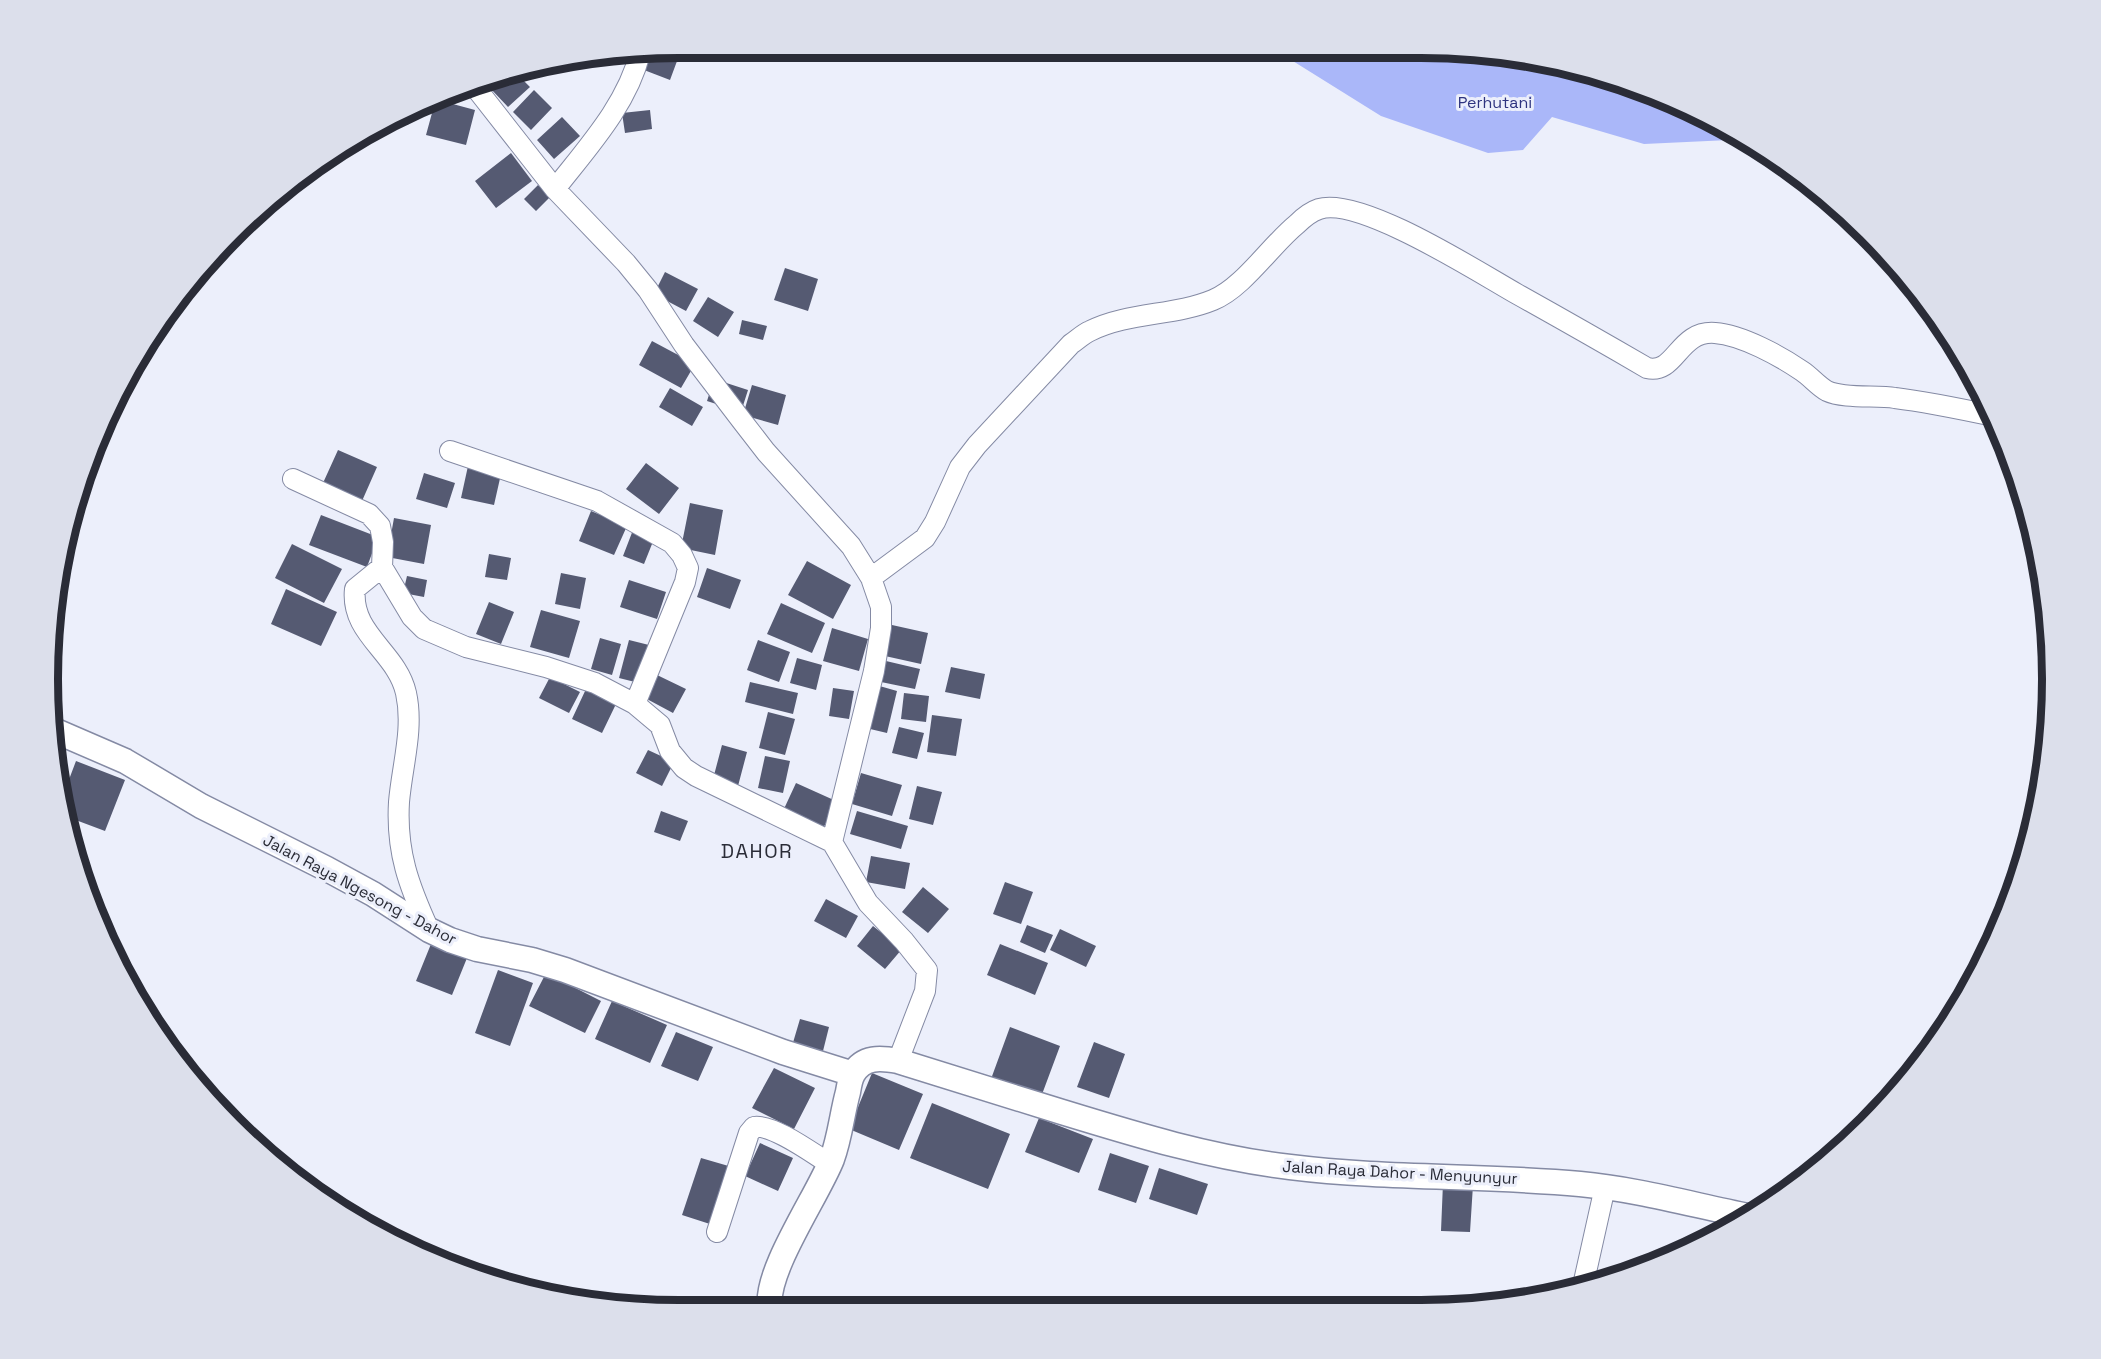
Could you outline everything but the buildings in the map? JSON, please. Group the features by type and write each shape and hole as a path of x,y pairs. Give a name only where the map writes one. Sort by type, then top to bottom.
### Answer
{"street":[{"path":"555,189 608,122 638,60"},
{"path":"477,92 555,189 626,263 648,290 684,345 766,452 851,546 871,578 880,607 881,628 874,671 832,842"},
{"path":"871,578 925,538 960,468 977,445 1071,344 1089,331 1128,319 1187,308 1214,300 1230,292 1290,230 1308,214 1320,208 1345,209 1437,246 1647,368 1658,369 1664,366 1691,338 1698,334 1722,334 1756,345 1788,362 1828,391 1894,398 1982,414"},
{"path":"450,451 597,501 672,543 682,555 688,568 685,582 635,704"},
{"path":"293,479 369,514 380,526 383,542 382,567 412,617 423,629 466,646 546,667 595,683 635,704 660,725 670,751 684,768 832,842 868,903 904,941 927,970 925,991 898,1061"},
{"path":"382,567 355,589 354,600 356,613 367,633 398,671 406,691 409,713 398,828 410,887 429,930"},
{"name":"Jalan Raya Ngesong - Dahor","path":"61,733 125,761 201,806 373,894 429,930 450,940 477,950 532,960 565,970 783,1052 853,1074"},
{"name":"Jalan Raya Dahor - Menyunyur","path":"853,1074 861,1065 870,1060 880,1058 898,1061 1146,1138 1225,1157 1290,1167 1365,1173 1520,1179 1605,1187 1737,1214"},
{"path":"770,1300 781,1261 825,1178 839,1136 842,1113 853,1074"},
{"path":"717,1232 746,1142 754,1127 760,1126 772,1130 830,1164"},
{"path":"1585,1278 1605,1187"}],"green space":[{"name":"Perhutani","path":"1288,58 1422,58 1503,64 1543,70 1621,91 1659,106 1728,140 1644,144 1552,117 1523,150 1488,153 1381,116"}],"district":[{"name":"DAHOR","path":"757,851"}]}
